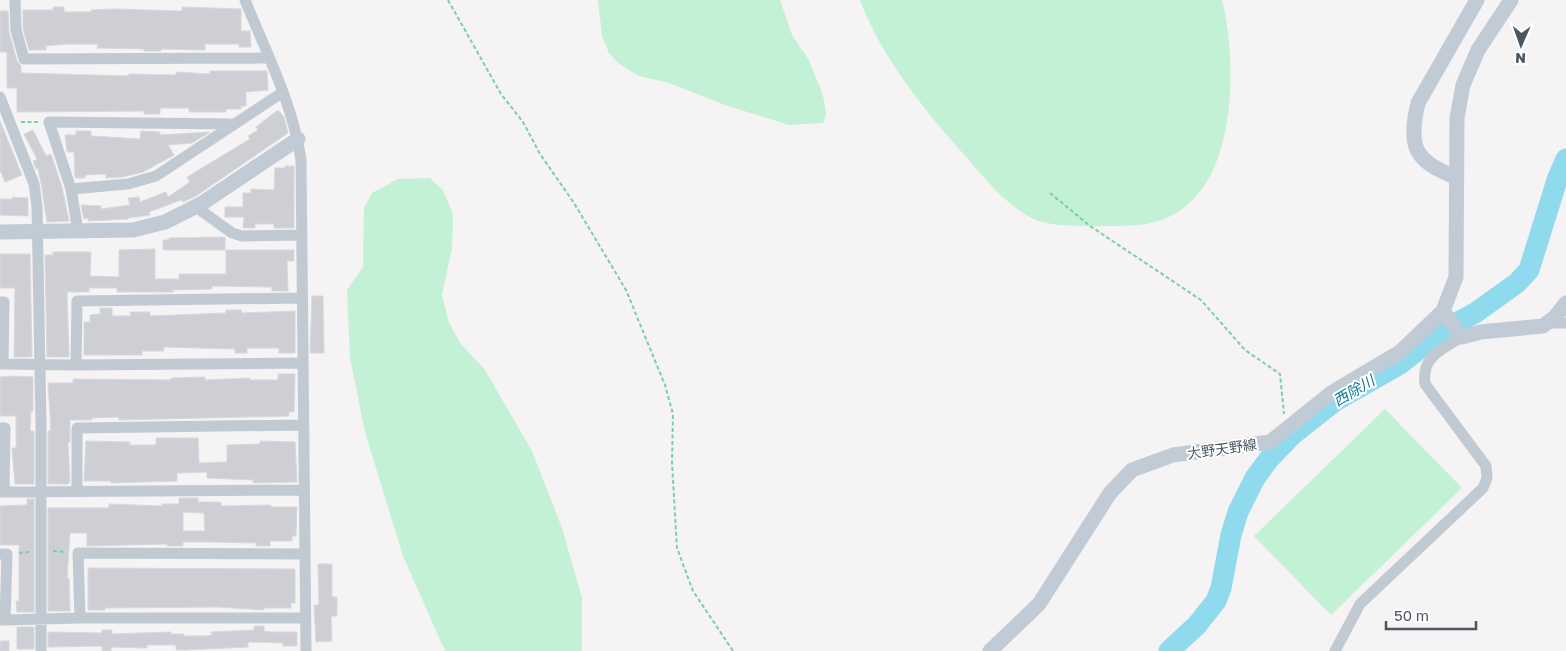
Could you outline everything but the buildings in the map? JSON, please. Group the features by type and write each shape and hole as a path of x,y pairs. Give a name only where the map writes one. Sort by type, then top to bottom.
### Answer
{"main road":[{"path":"1455,177 1429,165 1422,159 1413,140 1414,119 1418,103 1477,0"},
{"name":"大野天野線","path":"990,651 1039,604 1110,493 1132,470 1173,455 1270,442 1331,393 1400,352 1446,315 1456,277 1455,177 1457,118 1463,85 1478,50 1511,0"},
{"path":"0,232 133,230 165,222 196,207 298,139"},
{"path":"1446,315 1460,334 1537,328 1548,323 1566,303"}],"street":[{"path":"15,0 16,30 24,59 268,58"},
{"path":"245,0 283,92 298,139 301,160 302,426 306,651"},
{"path":"71,189 128,184 156,176 283,92"},
{"path":"0,97 34,184 40,365 41,651"},
{"path":"78,232 71,189 49,122 232,124"},
{"path":"196,207 232,233 242,236 302,235"},
{"path":"76,365 77,301 302,298"},
{"path":"0,302 4,302 2,364 302,363"},
{"path":"1548,323 1566,323"},
{"path":"1336,651 1360,604 1483,488 1487,478 1486,466 1425,384 1423,373 1432,356 1460,334"},
{"path":"77,491 77,428 302,426"},
{"path":"0,428 5,428 2,492 303,490"},
{"path":"80,618 78,553 304,554"},
{"path":"3,554 2,620 304,618"}],"path":[{"path":"448,0 501,94 523,122 540,154 574,203 630,298 665,385 673,414 672,463 677,548 693,591 733,651"},
{"path":"10,122 49,122"},
{"path":"1050,193 1090,226 1202,300 1245,350 1280,374 1286,431"},
{"path":"3,554 41,551 78,553"}],"green space":[{"path":"598,0 780,0 792,35 809,60 823,95 826,114 823,123 789,125 725,105 669,83 639,76 618,63 609,53 602,36"},
{"path":"860,0 1222,0 1230,54 1230,85 1228,116 1222,146 1211,173 1196,196 1176,213 1160,221 1125,226 1066,226 1036,220 1011,204 989,183 921,104 880,43"},
{"path":"430,178 443,190 453,215 452,248 442,295 449,323 461,344 485,370 532,451 562,528 582,598 582,651 445,651 403,556 365,432 350,357 347,290 363,267 364,208 372,193 398,179"},
{"path":"1385,409 1462,488 1331,615 1254,536"}],"waterway":[{"name":"西除川","path":"1169,651 1197,625 1216,601 1221,588 1231,535 1238,512 1255,478 1269,459 1292,435 1335,401 1400,364 1442,331 1475,313 1517,283 1529,270 1557,180 1566,159"}]}
